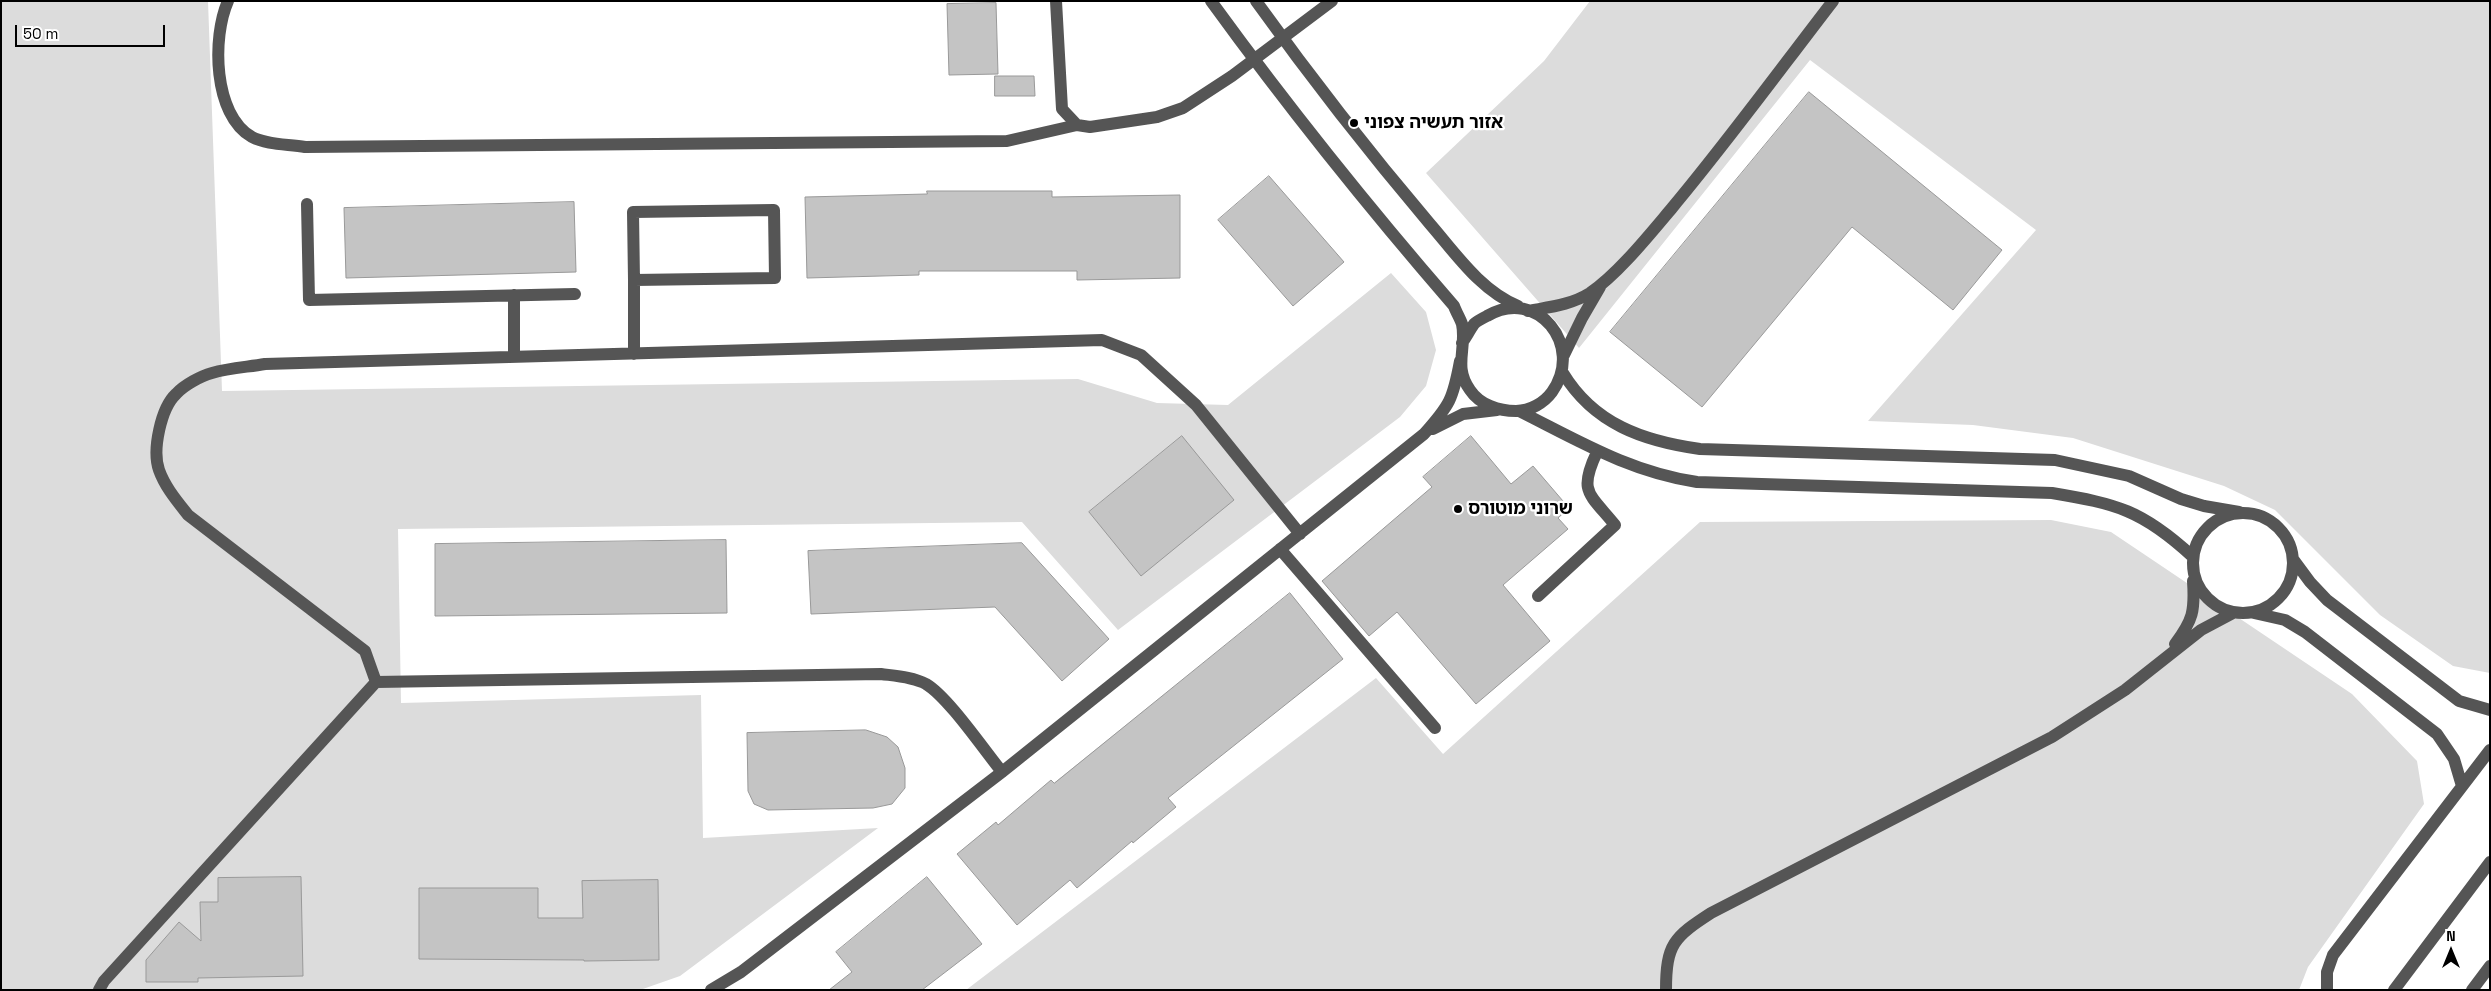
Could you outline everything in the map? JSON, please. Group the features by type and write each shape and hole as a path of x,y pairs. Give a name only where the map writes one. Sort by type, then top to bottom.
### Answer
{"street":[{"path":"228,1 220,27 220,77 225,104 237,125 252,137 269,142 315,146 1007,140 1077,125 1108,126 1157,117 1183,108 1254,59 1332,1"},
{"path":"1056,1 1062,108 1077,125"},
{"path":"711,990 741,972 1002,772 1300,534 1424,434 1442,414 1453,396 1462,344 1462,324 1454,306 1371,210 1211,1"},
{"path":"1256,1 1399,188 1480,281 1502,300 1540,316 1554,328 1560,338 1564,355 1563,373 1545,400 1537,406 1519,411 1480,410 1463,414 1424,434"},
{"path":"1462,344 1475,323 1497,310 1525,310 1568,304 1590,293 1606,279 1655,228 1697,178 1833,1"},
{"path":"307,204 309,300 575,294"},
{"path":"634,280 775,278 774,210 633,212 634,354"},
{"path":"1564,355 1582,318 1606,279"},
{"path":"514,295 514,357"},
{"path":"376,682 365,651 188,515 169,490 158,468 157,447 161,419 175,394 211,373 265,364 1102,340 1142,355 1196,405 1300,534"},
{"path":"1460,361 1464,379 1470,391 1481,401 1502,410"},
{"path":"1563,373 1573,391 1592,410 1611,422 1672,445 1700,449 2055,460 2130,476 2181,499 2204,506 2257,514 2279,527 2289,542 2293,559 2292,577 2284,593 2271,605 2251,613"},
{"path":"1519,411 1597,452 1665,477 1697,482 2052,493 2091,499 2119,506 2145,518 2169,535 2192,556"},
{"path":"1538,596 1615,525 1587,490 1587,473 1597,452"},
{"path":"2168,654 2186,630 2195,607 2192,556 2197,540 2207,526 2222,516 2239,512"},
{"path":"1280,549 1435,728"},
{"path":"2293,559 2310,582 2328,600 2458,701 2490,710"},
{"path":"2193,574 2200,590 2217,606 2233,613 2251,613 2286,620 2305,632 2437,734 2454,759 2462,786"},
{"path":"1666,990 1666,971 1670,948 1684,930 2052,737 2125,690 2168,654 2202,630 2233,613"},
{"path":"99,990 104,981 376,682 881,674 904,677 926,684 940,695 1002,772"},
{"path":"2327,990 2327,972 2333,956 2490,750"},
{"path":"2394,990 2490,862"},
{"path":"2472,990 2490,966"}],"shaded area":[{"path":"1,1 208,1 222,391 1078,379 1157,403 1228,405 1391,273 1426,312 1436,350 1426,386 1400,417 1118,630 1022,522 398,529 401,703 701,695 703,838 878,828 680,976 640,990 1,990"},
{"path":"1590,1 2490,1 2490,673 2453,666 2380,615 2275,510 2224,486 2073,438 1973,425 1868,421 2036,230 1810,60 1579,348 1426,173 1544,61"},
{"path":"2051,520 2111,532 2352,694 2417,761 2424,804 2308,967 2299,990 966,990 1376,678 1443,754 1700,522"}],"building":[{"path":"996,3 998,74 949,75 947,4"},
{"path":"995,76 1034,76 1035,96 995,96"},
{"path":"1809,92 2002,250 1953,310 1852,227 1702,407 1610,332"},
{"path":"1269,176 1344,262 1293,306 1218,220"},
{"path":"927,191 1052,191 1052,197 1180,195 1180,278 1077,280 1077,271 919,271 919,275 807,278 805,197 927,194"},
{"path":"574,202 576,272 346,278 344,208"},
{"path":"1182,436 1234,500 1141,576 1089,512"},
{"path":"1471,436 1511,484 1533,466 1569,508 1558,518 1568,529 1503,585 1550,641 1476,704 1397,612 1369,636 1322,581 1432,487 1423,477"},
{"path":"726,540 727,613 435,616 435,544"},
{"path":"1022,543 1109,639 1062,681 995,607 811,614 808,551"},
{"path":"1290,593 1343,659 1168,798 1176,807 1133,843 1132,841 1077,888 1070,880 1017,925 957,854 996,822 998,825 1051,780 1054,783"},
{"path":"866,730 887,737 898,747 905,768 905,788 892,804 873,808 768,810 754,804 748,791 747,733"},
{"path":"301,877 303,976 198,978 198,982 146,982 146,960 179,922 201,941 200,902 218,902 218,878"},
{"path":"927,877 982,944 922,990 829,990 852,972 836,952"},
{"path":"658,880 659,960 419,959 419,888 538,888 538,918 583,918 582,881"}],"place":[{"name":"אזור תעשיה צפוני","path":"1354,123"},
{"name":"שרוני מוטורס","path":"1458,509"}]}
